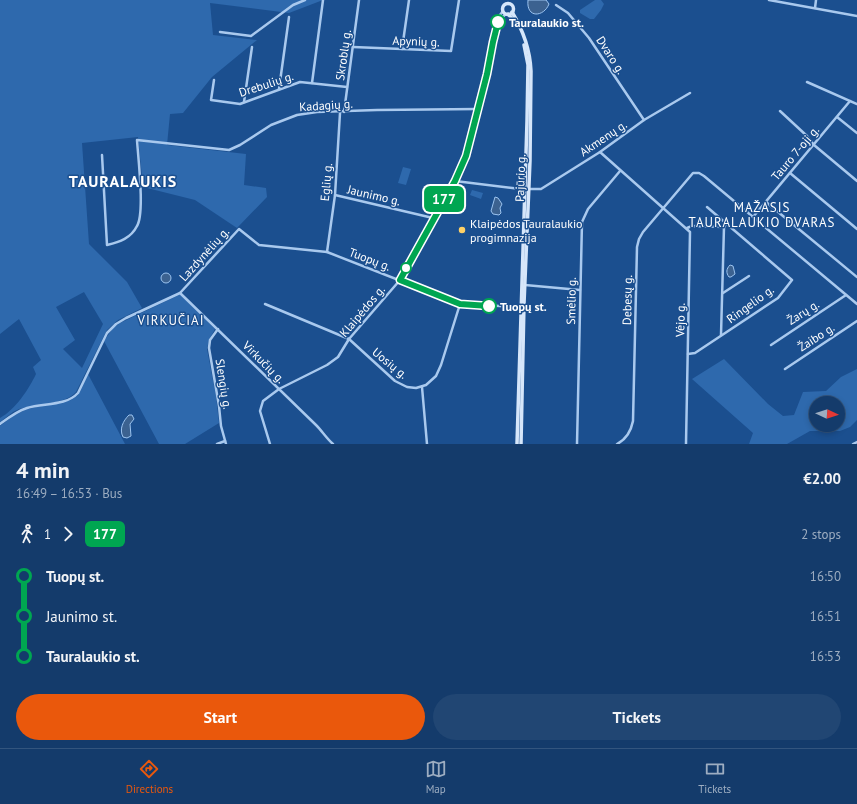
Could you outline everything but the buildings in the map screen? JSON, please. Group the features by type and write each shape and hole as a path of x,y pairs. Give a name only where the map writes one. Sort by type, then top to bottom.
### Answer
{"main road":[{"name":"Pajūrio g.","path":"517,444 520,307 527,189 528,65 525,46 517,24 505,13 503,6 507,1 513,8 512,12 518,20 526,42 531,66 522,444"},
{"path":"505,13 512,12"}],"street":[{"path":"220,32 251,36 293,5 304,0"},
{"path":"312,83 323,0"},
{"name":"Skroblų g.","path":"344,112 359,0"},
{"path":"402,50 409,0"},
{"name":"Apynių g.","path":"353,47 451,51 458,0"},
{"path":"769,0 857,16"},
{"path":"815,8 816,0"},
{"name":"Dvaro g.","path":"556,5 568,13 589,38 644,120"},
{"name":"Klaipėdos g.","path":"270,444 262,419 261,406 267,397 278,389 335,360 341,354 349,339 400,280 433,218 455,181 466,156 487,74 498,21 500,15 505,13"},
{"path":"279,89 289,16"},
{"path":"244,102 252,48"},
{"name":"Drebulių g.","path":"214,80 211,100 240,104 300,82 347,87"},
{"path":"807,82 857,104"},
{"name":"Akmenų g.","path":"455,181 537,190 548,186 600,152 644,120 690,93"},
{"name":"Tauro 7-oji g.","path":"753,217 850,101"},
{"name":"Kadagių g.","path":"102,155 107,245 122,242 138,225 141,213 137,140 229,150 240,146 272,125 297,115 317,112 377,110 478,109"},
{"path":"780,111 807,136 814,145 857,181"},
{"name":"Eglių g.","path":"327,252 335,195 340,112"},
{"path":"837,117 857,133"},
{"path":"600,152 620,171 688,228 692,226 724,227"},
{"name":"Smėlio g.","path":"577,444 581,226 583,217 588,209 620,171"},
{"path":"790,172 857,229"},
{"name":"Debesų g.","path":"617,444 625,439 629,433 633,421 638,243 643,232 691,174 697,173 704,176 753,217"},
{"name":"Jaunimo g.","path":"335,195 433,218"},
{"path":"766,202 857,277"},
{"path":"706,207 727,223 724,227 720,336"},
{"path":"753,217 857,304"},
{"name":"Ringelio g.","path":"688,354 695,353 778,298 792,280 727,223"},
{"name":"Vėjo g.","path":"686,444 690,235 688,228"},
{"name":"Tuopų g.","path":"239,229 259,244 290,249 327,252 460,304 520,307"},
{"name":"Lazdynėlių g.","path":"0,424 14,413 27,408 66,401 75,396 78,393 110,329 137,312 180,293 239,229"},
{"path":"722,294 749,276"},
{"path":"525,285 580,290"},
{"name":"Virkučių g.","path":"180,293 316,425 333,444"},
{"name":"Žarų g.","path":"771,345 846,295"},
{"name":"Uosių g.","path":"265,304 349,339 399,384 410,388 422,388"},
{"path":"427,444 422,388 434,378 439,370 460,304"},
{"name":"Žaibo g.","path":"785,369 857,321"},
{"name":"Slengių g.","path":"218,329 210,340 209,348 225,443"},
{"path":"853,444 857,442"},
{"path":"216,444 225,443"}],"shaded area":[{"path":"0,0 323,0 289,13 210,3 213,35 257,40 212,77 183,113 170,114 167,145 246,154 244,185 266,188 267,197 237,228 195,200 143,187 138,137 82,143 89,244 127,282 142,308 118,320 107,330 76,392 58,402 19,409 0,422 0,418 16,405 30,386 36,374 33,367 41,360 19,319 0,334","holes":["84,292 103,324 82,368 63,349 75,340 56,307"]},
{"path":"528,0 546,0 549,4 543,12 536,14 532,13 530,10"},
{"path":"595,0 601,0 604,4 594,19 590,19 580,13 580,10"},
{"path":"403,167 411,169 406,185 398,183"},
{"path":"472,190 483,193 481,199 470,195"},
{"path":"495,197 498,198 502,204 500,208 501,213 499,215 493,214 491,211"},
{"path":"730,265 733,266 735,274 729,277 727,271"},
{"path":"166,273 171,278 166,283 161,278"},
{"path":"181,295 215,329 209,340 207,349 216,396 219,423 185,444 159,444 104,341 113,328 120,323"},
{"path":"724,359 768,404 783,416 794,415 803,392 826,391 841,377 857,369 857,420 850,427 845,429 845,396 809,396 809,432 787,444 749,444 753,433 692,379"},
{"path":"88,374 125,444 0,444 0,426 13,416 27,409 71,400 78,395"},
{"path":"129,415 132,415 134,419 130,424 131,436 127,438 123,437 121,431 123,422"}],"bus line":[{"name":"177","path":"489,306 460,304 400,280 433,218 455,181 466,156 487,74 498,22"}],"place":[{"name":"Tauralaukio st.","path":"498,22"},
{"name":"Klaipėdos Tauralaukio progimnazija","path":"462,230"},
{"name":"Tuopų st.","path":"489,306"}],"district":[{"name":"TAURALAUKIS","path":"123,181"},
{"name":"MAŽASIS TAURALAUKIO DVARAS","path":"762,214"},
{"name":"VIRKUČIAI","path":"171,320"}]}
